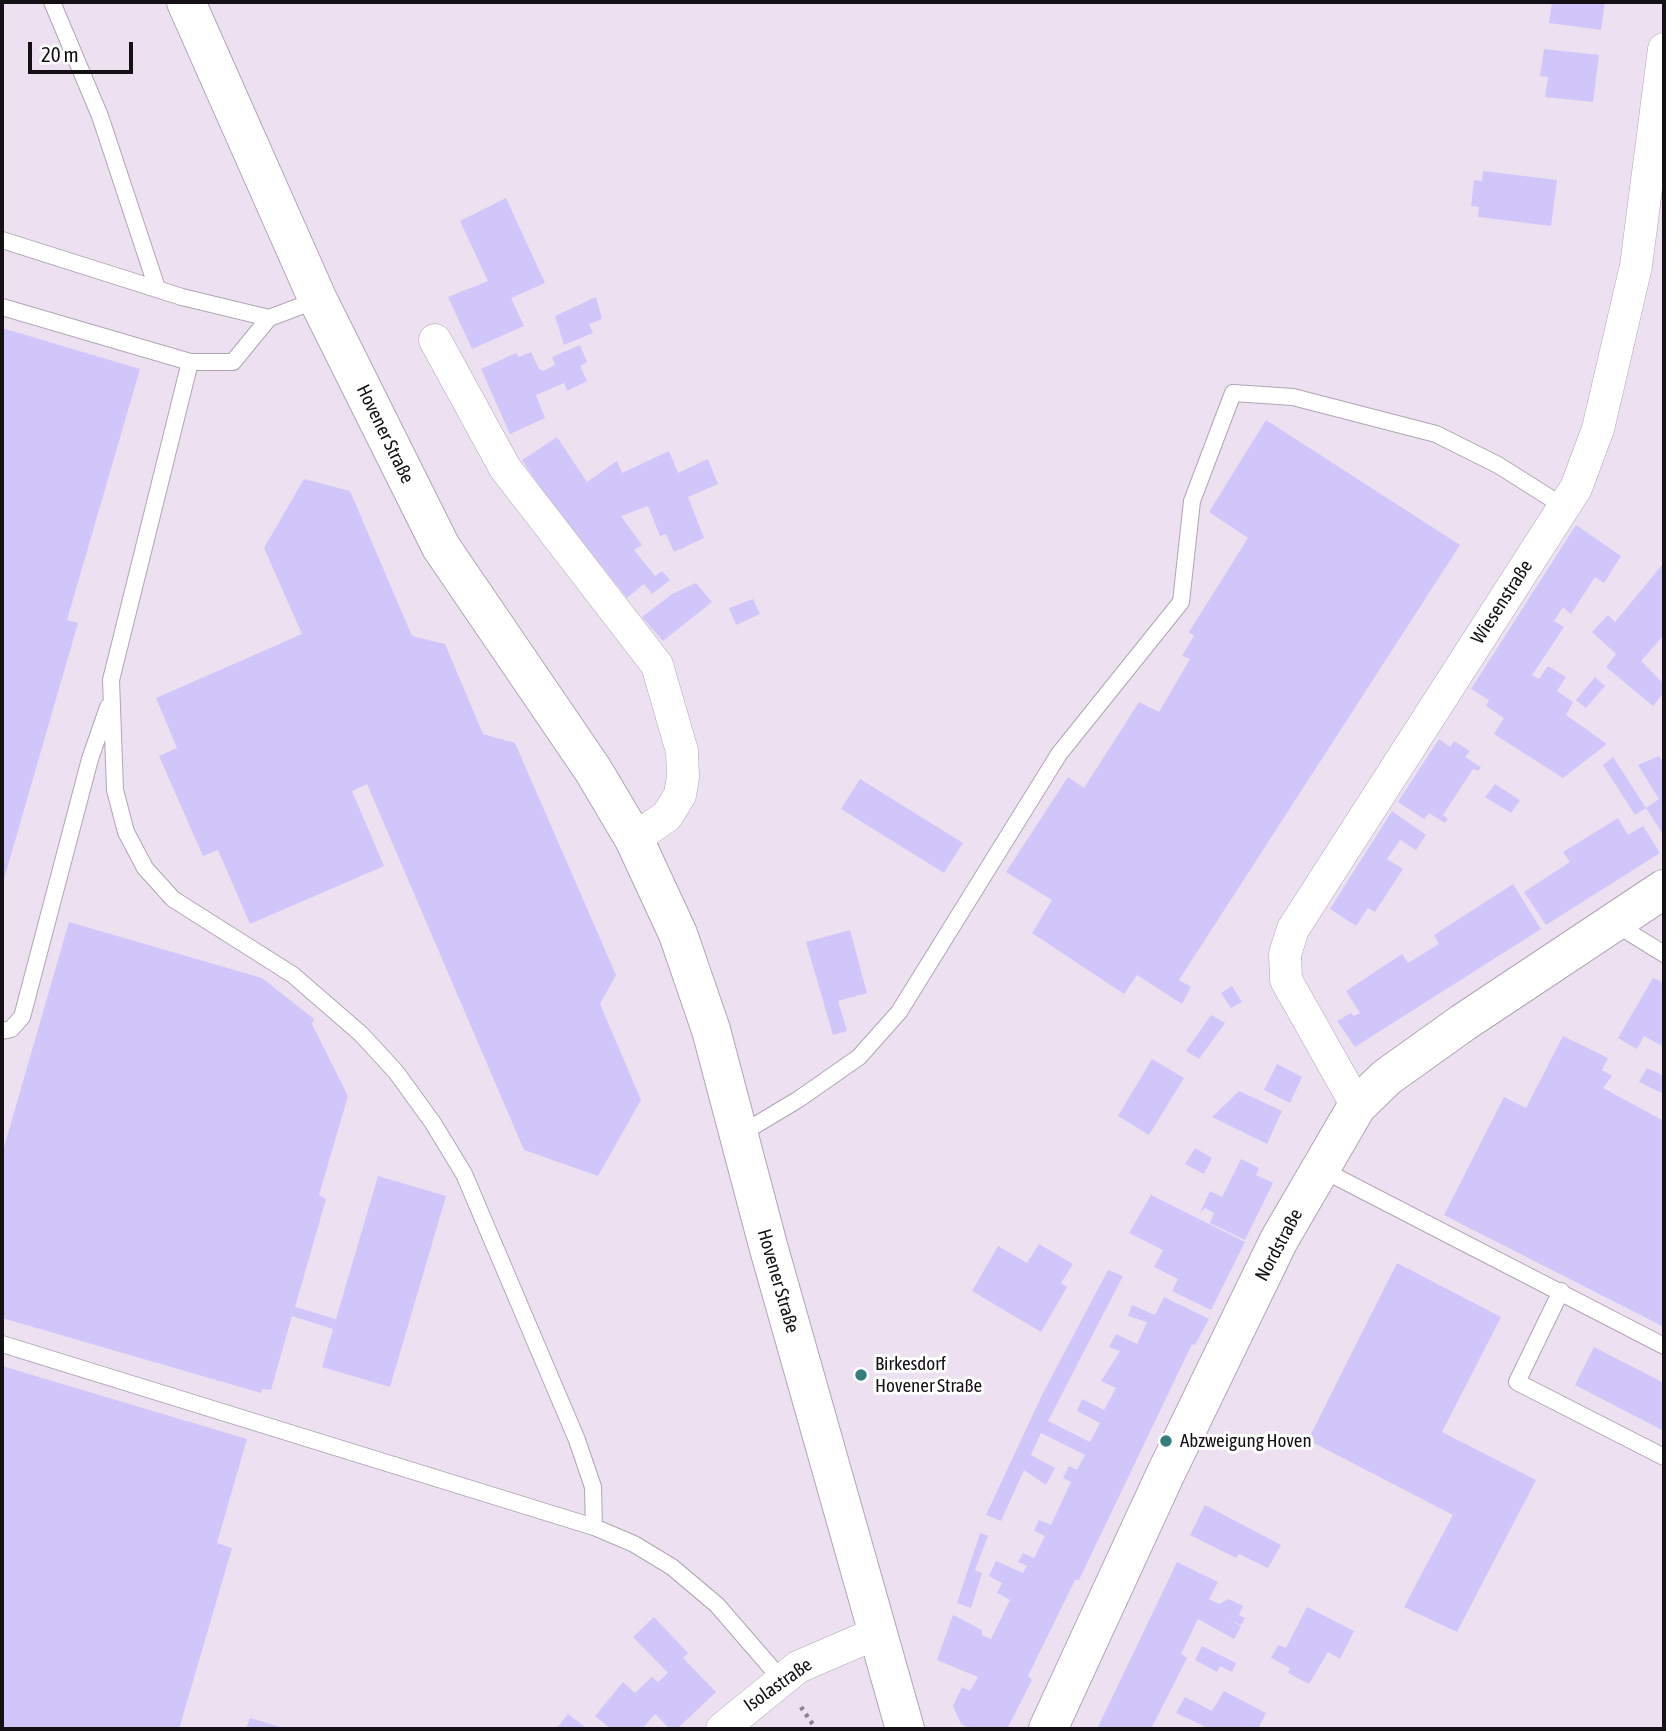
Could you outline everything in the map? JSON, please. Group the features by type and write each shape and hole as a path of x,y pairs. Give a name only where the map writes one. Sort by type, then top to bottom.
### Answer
{"main road":[{"name":"Hovener Straße","path":"186,2 318,300 441,547 593,770 634,839 678,934 711,1030 905,1729"},
{"name":"Nordstraße","path":"1048,1729 1178,1449 1279,1241 1357,1106 1387,1077 1442,1038 1664,889"}],"street":[{"name":"Wiesenstraße","path":"1357,1106 1286,980 1285,954 1293,929 1576,488 1598,429 1636,266 1664,49"},
{"path":"435,340 505,468 657,665 682,751 683,777 680,795 667,817 634,839"},
{"name":"Isolastraße","path":"722,1729 781,1679 830,1651 877,1633"}],"lane":[{"path":"52,2 100,116 157,288"},
{"path":"2,240 157,288 269,318"},
{"path":"2,307 190,362 233,362 269,318 318,300"},
{"path":"190,362 111,680 115,790 126,832 145,868 173,899 293,975 361,1034 396,1072 464,1174 577,1440 593,1487 594,1527"},
{"path":"739,1135 800,1099 859,1057 899,1012 1059,754 1181,602 1192,500 1233,393 1293,397 1436,434 1498,465 1563,506"},
{"path":"2,1031 11,1029 22,1017 90,759 111,698"},
{"path":"1614,923 1664,954"},
{"path":"1321,1169 1664,1346"},
{"path":"1561,1292 1517,1382 1664,1457"},
{"path":"2,1344 594,1527 634,1544 672,1567 717,1605 781,1679"}],"building":[{"path":"1552,2 1605,2 1601,30 1549,23"},
{"path":"1544,49 1599,55 1593,102 1545,97 1548,77 1540,76"},
{"path":"1483,171 1557,180 1551,226 1478,217 1479,207 1471,206 1474,180 1482,181"},
{"path":"506,198 545,283 511,298 524,326 472,349 448,297 488,281 460,221"},
{"path":"596,297 602,319 589,324 593,333 564,345 555,316"},
{"path":"2,328 140,369 67,620 78,623 2,886"},
{"path":"580,345 587,362 580,366 587,381 567,391 564,383 536,395 545,418 510,434 481,369 516,353 519,357 531,352 539,369 543,371 555,365 552,357"},
{"path":"1266,420 1460,545 1179,980 1191,987 1182,1004 1137,975 1124,994 1032,933 1052,900 1006,872 1068,777 1084,788 1139,702 1159,712 1190,659 1182,656 1194,636 1189,632 1248,538 1209,512"},
{"path":"557,437 587,482 617,461 622,473 669,451 678,473 708,459 718,484 688,497 704,538 674,552 666,534 660,536 648,506 621,516 642,545 634,550 655,576 662,571 670,580 652,594 644,584 627,598 541,489 522,460"},
{"path":"304,479 350,491 412,636 445,644 483,734 515,743 616,975 600,1004 641,1100 598,1176 524,1150 367,784 352,791 384,866 250,924 218,850 203,856 159,756 177,748 156,698 302,634 264,548"},
{"path":"1576,525 1621,556 1604,583 1595,577 1571,614 1563,607 1554,621 1564,627 1532,675 1539,679 1548,666 1566,677 1557,691 1573,702 1566,715 1607,744 1563,778 1494,734 1504,718 1486,706 1489,700 1471,689"},
{"path":"1662,565 1664,635 1641,661 1664,684 1664,692 1653,706 1606,667 1616,654 1592,632 1608,615 1615,622"},
{"path":"696,583 712,602 663,641 642,617 672,594"},
{"path":"753,599 760,614 736,625 729,608"},
{"path":"1595,677 1605,686 1586,708 1576,700"},
{"path":"1439,739 1450,747 1454,741 1470,751 1465,757 1481,767 1478,771 1473,769 1443,815 1448,819 1445,823 1429,813 1424,819 1398,802"},
{"path":"1659,756 1664,764 1664,836 1646,808 1659,799 1638,765"},
{"path":"1613,757 1646,808 1635,815 1603,765"},
{"path":"860,779 963,843 944,873 841,809"},
{"path":"1495,784 1520,800 1511,813 1485,797"},
{"path":"1392,811 1426,835 1416,850 1400,840 1387,859 1403,869 1375,912 1368,908 1356,926 1330,909"},
{"path":"1618,818 1628,835 1643,826 1660,853 1546,925 1524,892 1570,862 1563,852"},
{"path":"1513,884 1541,929 1355,1047 1337,1021 1351,1013 1354,1016 1360,1013 1346,991 1402,954 1408,963 1439,944 1434,935"},
{"path":"69,922 262,978 314,1019 312,1024 348,1096 319,1195 326,1199 295,1307 336,1319 378,1176 446,1196 390,1387 322,1367 333,1329 292,1316 271,1390 262,1389 261,1393 2,1318 2,1154"},
{"path":"850,930 867,993 838,1001 847,1031 833,1035 806,942"},
{"path":"1653,978 1664,983 1664,1047 1644,1036 1637,1049 1618,1038"},
{"path":"1232,986 1242,1002 1231,1008 1221,993"},
{"path":"1211,1015 1225,1023 1199,1059 1186,1051"},
{"path":"1563,1036 1608,1058 1602,1070 1612,1076 1603,1088 1664,1121 1664,1327 1444,1215 1504,1097 1526,1108"},
{"path":"1152,1059 1184,1078 1149,1135 1118,1116"},
{"path":"1277,1064 1302,1077 1290,1103 1264,1090"},
{"path":"1647,1068 1664,1076 1664,1094 1639,1082"},
{"path":"1239,1091 1282,1111 1267,1144 1212,1117"},
{"path":"1195,1148 1212,1158 1204,1174 1185,1164"},
{"path":"1241,1159 1259,1168 1256,1175 1273,1183 1245,1240 1210,1223 1214,1213 1205,1208 1200,1213 1210,1191 1222,1197"},
{"path":"1151,1195 1245,1242 1211,1310 1172,1291 1178,1279 1154,1267 1163,1250 1129,1233"},
{"path":"1039,1244 1073,1264 1061,1283 1067,1287 1041,1332 972,1291 998,1246 1027,1263"},
{"path":"1397,1263 1501,1317 1442,1432 1536,1480 1457,1632 1404,1607 1453,1515 1308,1440"},
{"path":"1108,1270 1123,1276 1048,1421 1090,1442 1100,1423 1077,1411 1082,1399 1104,1410 1116,1388 1101,1381 1120,1351 1109,1347 1116,1334 1137,1344 1147,1322 1128,1316 1132,1305 1155,1315 1164,1297 1209,1319 1195,1345 1192,1344 1079,1580 1075,1580 1028,1676 1032,1680 1007,1729 971,1729 961,1724 953,1706 962,1687 970,1691 978,1677 937,1660 953,1615 982,1630 982,1635 991,1639 1010,1600 997,1593 1002,1583 989,1576 996,1561 1023,1573 1027,1566 1018,1562 1023,1553 1034,1558 1045,1536 1034,1531 1039,1520 1051,1525 1071,1482 1063,1478 1069,1466 1077,1470 1085,1455 1041,1433 1031,1455 1055,1468 1046,1485 1024,1470 1001,1521 986,1515 1042,1395"},
{"path":"1594,1347 1664,1383 1664,1431 1575,1385"},
{"path":"2,1366 247,1439 217,1543 232,1548 179,1729 2,1729"},
{"path":"1205,1505 1281,1545 1268,1568 1239,1554 1236,1558 1190,1535"},
{"path":"980,1533 988,1536 975,1570 982,1573 971,1608 957,1603"},
{"path":"1177,1562 1218,1582 1209,1599 1219,1604 1229,1599 1243,1606 1239,1615 1245,1618 1241,1625 1226,1618 1241,1626 1234,1639 1198,1619 1181,1654 1187,1658 1151,1729 1097,1729"},
{"path":"1307,1607 1354,1631 1340,1659 1328,1652 1309,1684 1288,1673 1290,1668 1271,1658 1278,1645 1286,1648"},
{"path":"654,1617 688,1653 683,1658 716,1692 677,1729 670,1729 655,1714 644,1727 646,1729 611,1729 595,1716 623,1682 635,1693 652,1677 658,1682 668,1673 633,1637"},
{"path":"1202,1646 1236,1663 1232,1672 1220,1666 1217,1672 1195,1660"},
{"path":"1224,1691 1266,1713 1258,1729 1210,1729 1176,1713 1185,1697 1212,1711"},
{"path":"568,1714 588,1729 556,1729"},
{"path":"250,1718 287,1729 246,1729"}],"place":[{"name":"Birkesdorf Hovener Straße","path":"861,1375"},
{"name":"Abzweigung Hoven","path":"1166,1441"}]}
